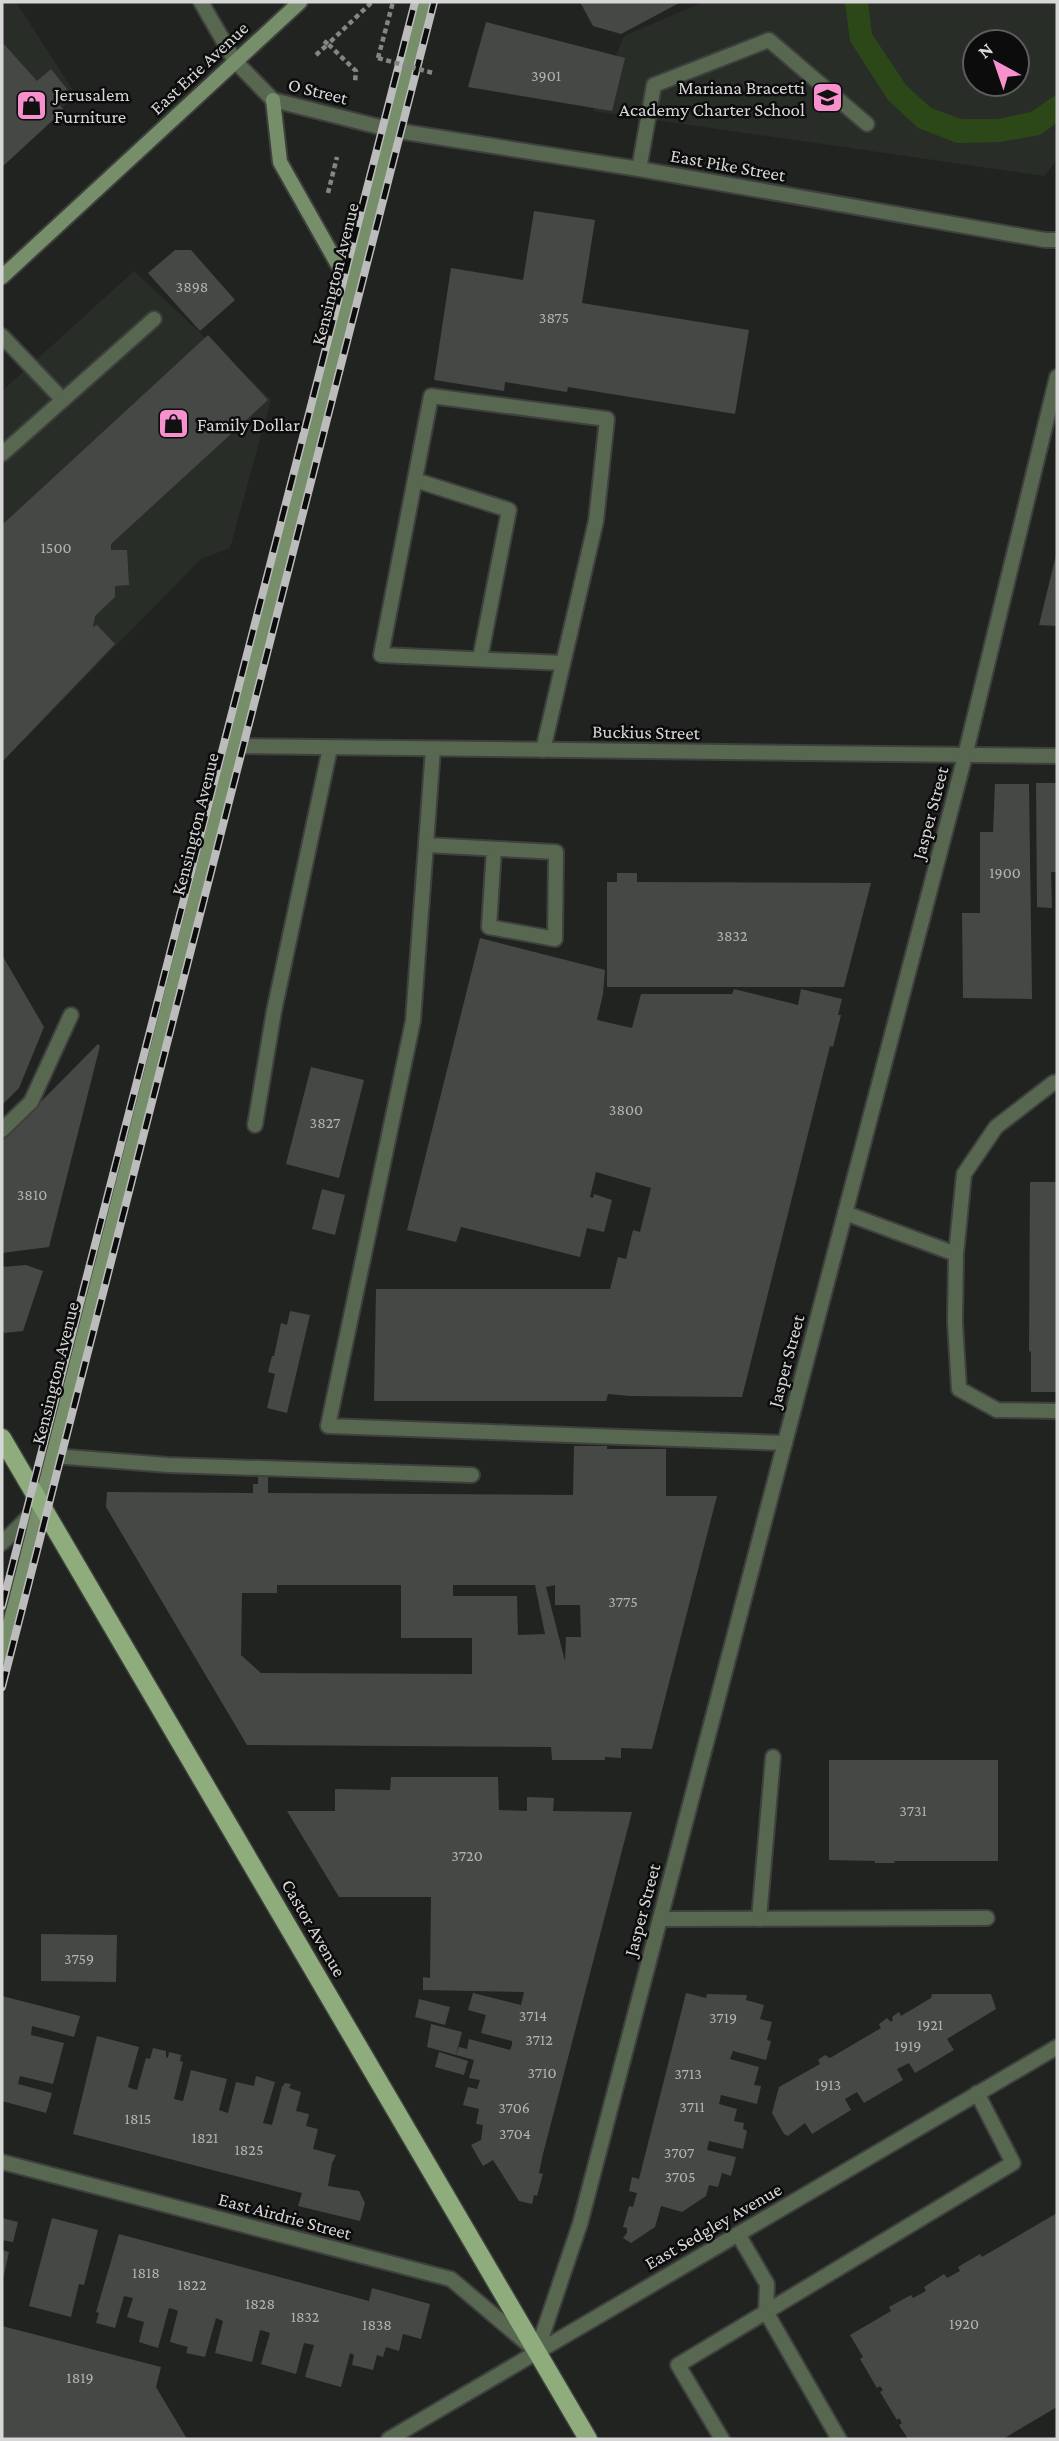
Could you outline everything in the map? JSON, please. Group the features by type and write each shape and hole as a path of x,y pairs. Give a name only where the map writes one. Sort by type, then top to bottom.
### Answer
{"main road":[{"name":"Castor Avenue","path":"2,1438 588,2439"}],"street":[{"name":"O Street","path":"201,2 235,61 273,100 392,130"},
{"name":"East Erie Avenue","path":"2,277 300,2"},
{"name":"Kensington Avenue","path":"2,1655 425,2"},
{"path":"639,169 654,85 769,40 867,124"},
{"path":"273,100 280,162 351,288"},
{"name":"East Pike Street","path":"392,130 639,169 1031,238 1057,240"},
{"path":"2,454 154,318"},
{"path":"2,336 62,400"},
{"name":"Jasper Street","path":"537,2351 580,2224 965,756 1057,377"},
{"path":"542,750 564,663 596,521 607,419 431,396 381,655 564,663"},
{"path":"415,480 509,510 481,659"},
{"name":"Buckius Street","path":"235,746 1057,756"},
{"path":"255,1125 274,1011 330,748"},
{"path":"433,749 413,1021 328,1426 785,1443"},
{"path":"426,845 556,852 555,939 489,927 495,849"},
{"path":"2,1130 31,1102 71,1015"},
{"path":"1057,1082 996,1127 964,1174 956,1254 955,1322 959,1389 997,1410 1057,1411"},
{"path":"845,1213 956,1254"},
{"path":"54,1456 167,1465 472,1475"},
{"path":"2,1543 41,1504"},
{"path":"759,1919 773,1757"},
{"path":"660,1919 987,1918"},
{"name":"East Sedgley Avenue","path":"389,2439 1057,2047"},
{"path":"722,2439 678,2365 1013,2163 977,2094"},
{"name":"East Airdrie Street","path":"2,2162 451,2279 537,2351"},
{"path":"738,2234 767,2284 766,2312 839,2439"}],"path":[{"path":"316,55 372,2"},
{"path":"393,2 378,58 433,73"},
{"path":"326,43 356,71 355,82"},
{"path":"327,195 337,157"}],"shaded area":[{"name":"Jerusalem Furniture","path":"2,2 16,2 76,95 2,165"},
{"name":"Mariana Bracetti Academy Charter School","path":"703,2 1057,2 1057,160 1044,176 593,111 624,36"},
{"path":"134,271 271,399 230,548 201,559 2,762 2,391"}],"green space":[{"path":"845,2 868,2 872,34 906,85 931,108 961,119 998,119 1031,112 1057,94 1057,123 1040,135 1000,142 957,143 918,128 888,100 850,41"}],"building":[{"path":"580,2 681,2 621,34 593,26"},
{"path":"486,22 625,58 612,111 468,87"},
{"name":"Jerusalem Furniture","path":"2,42 37,81 51,69 67,89 55,100 64,110 2,167"},
{"path":"534,211 595,220 582,303 749,330 735,414 568,387 567,392 505,382 504,391 434,380 451,268 523,280"},
{"path":"175,250 191,250 235,300 200,331 148,273"},
{"path":"208,335 268,400 111,544 111,550 127,550 129,585 115,586 115,597 95,616 93,627 97,625 115,644 2,762 2,525"},
{"path":"1056,555 1057,626 1039,625"},
{"path":"1036,783 1057,783 1056,872 1051,872 1052,908 1037,907"},
{"path":"995,784 1029,784 1032,999 963,998 962,913 980,913 980,832 993,832"},
{"path":"617,873 637,873 637,882 871,883 844,987 607,987 607,882 617,882"},
{"path":"480,938 605,970 597,1020 632,1028 641,994 732,994 734,989 798,1005 801,989 842,999 833,1047 830,1046 742,1397 608,1394 606,1401 374,1401 376,1289 610,1289 618,1257 626,1259 633,1230 640,1232 651,1188 596,1172 590,1197 593,1198 594,1194 612,1200 604,1232 587,1228 580,1257 461,1227 456,1242 407,1230"},
{"path":"2,955 44,1027 19,1088 2,1105"},
{"path":"98,1044 100,1046 49,1247 2,1253 2,1141"},
{"path":"311,1067 364,1080 339,1178 286,1164"},
{"path":"1030,1182 1057,1182 1057,1392 1031,1392"},
{"path":"322,1189 345,1195 335,1235 312,1229"},
{"path":"26,1265 43,1271 23,1331 4,1333 2,1267"},
{"path":"290,1311 310,1315 287,1413 267,1408 275,1374 268,1372 281,1323 287,1325"},
{"path":"574,1446 607,1446 607,1449 666,1449 666,1496 717,1496 652,1749 621,1748 621,1758 552,1760 551,1747 247,1745 106,1507 107,1492 253,1493 253,1484 258,1484 258,1473 268,1473 268,1493 573,1495","holes":["277,1585 401,1585 401,1638 472,1638 472,1674 261,1673 241,1655 242,1593 277,1593","453,1585 535,1585 545,1634 518,1635 517,1596 453,1596","555,1585 555,1605 580,1605 581,1637 566,1637 565,1661 546,1587"]},
{"path":"829,1760 998,1760 998,1861 875,1863 829,1860"},
{"path":"391,1777 498,1777 499,1810 527,1811 527,1797 554,1798 553,1811 632,1812 543,2154 539,2173 543,2174 532,2204 519,2201 493,2160 483,2166 471,2145 481,2140 483,2125 476,2124 479,2109 463,2105 468,2087 477,2089 480,2080 469,2078 474,2060 456,2055 459,2047 467,2049 469,2039 510,2050 512,2045 512,2041 481,2033 486,2015 468,2010 473,1993 521,2005 524,1992 423,1990 423,1977 430,1978 431,1897 339,1897 287,1811 335,1811 335,1789 390,1790"},
{"path":"41,1934 117,1935 116,1982 41,1981"},
{"path":"686,1993 706,1998 707,1994 747,1995 746,2000 764,2005 760,2019 772,2022 767,2040 771,2041 766,2060 733,2051 730,2059 759,2067 754,2085 761,2086 757,2104 721,2095 719,2104 737,2109 734,2121 744,2123 743,2129 747,2131 743,2149 709,2141 707,2150 736,2157 731,2176 722,2173 718,2187 709,2185 706,2196 682,2212 661,2206 655,2227 631,2243 623,2238 627,2228 623,2227 629,2206 633,2207 637,2193 629,2191 632,2177 639,2179"},
{"path":"932,1994 991,1994 996,2009 947,2039 954,2050 915,2073 909,2063 897,2069 903,2080 864,2103 857,2092 845,2099 851,2110 812,2134 805,2123 788,2136 784,2134 772,2113 779,2087 820,2064 818,2060 825,2055 830,2058 881,2028 879,2024 887,2018 891,2022 892,2017 899,2012 901,2016 931,1998"},
{"path":"2,1996 80,2016 74,2037 32,2026 31,2035 64,2043 53,2084 20,2076 18,2084 52,2093 46,2113 2,2101"},
{"path":"419,1999 450,2007 445,2025 415,2017"},
{"path":"431,2024 462,2032 456,2055 427,2047"},
{"path":"97,2036 139,2047 128,2087 133,2089 137,2090 146,2058 150,2059 153,2048 166,2051 168,2058 169,2052 181,2055 180,2061 183,2062 174,2099 183,2101 191,2070 227,2079 219,2110 228,2113 236,2082 254,2086 256,2076 275,2082 263,2123 272,2125 282,2087 285,2083 291,2084 289,2088 301,2092 296,2111 309,2114 306,2126 318,2129 313,2149 336,2155 328,2186 359,2191 365,2203 360,2221 298,2206 302,2193 73,2134"},
{"path":"439,2052 468,2061 464,2075 435,2067"},
{"path":"1057,2213 1057,2407 1003,2439 908,2439 899,2425 902,2423 899,2418 897,2420 880,2392 883,2390 880,2386 877,2388 860,2359 863,2357 850,2335 891,2311 889,2307 911,2295 913,2298 926,2291 924,2287 944,2274 947,2278 960,2271 958,2267 980,2254 982,2257"},
{"path":"2,2218 18,2222 13,2242 2,2240"},
{"path":"52,2218 98,2230 84,2285 79,2284 71,2317 29,2306"},
{"path":"119,2234 369,2301 372,2288 430,2304 421,2339 403,2334 399,2351 386,2347 383,2357 377,2355 373,2370 352,2365 354,2355 350,2353 341,2387 305,2377 314,2345 304,2343 296,2374 261,2364 270,2333 264,2331 260,2330 252,2362 215,2353 223,2321 216,2318 205,2357 186,2353 188,2347 170,2342 178,2311 169,2308 158,2348 139,2342 144,2322 127,2317 133,2298 124,2296 115,2328 96,2323 99,2313 96,2312"},
{"path":"2,2250 9,2252 3,2279 2,2279"},
{"path":"2,2326 161,2367 156,2387 187,2439 2,2439"}],"railway":[{"path":"2,1606 415,2"},
{"path":"2,1687 434,2"}],"place":[{"name":"Mariana Bracetti Academy Charter School","path":"828,98"},
{"name":"Jerusalem Furniture","path":"31,105"},
{"name":"Family Dollar","path":"174,424"}]}
